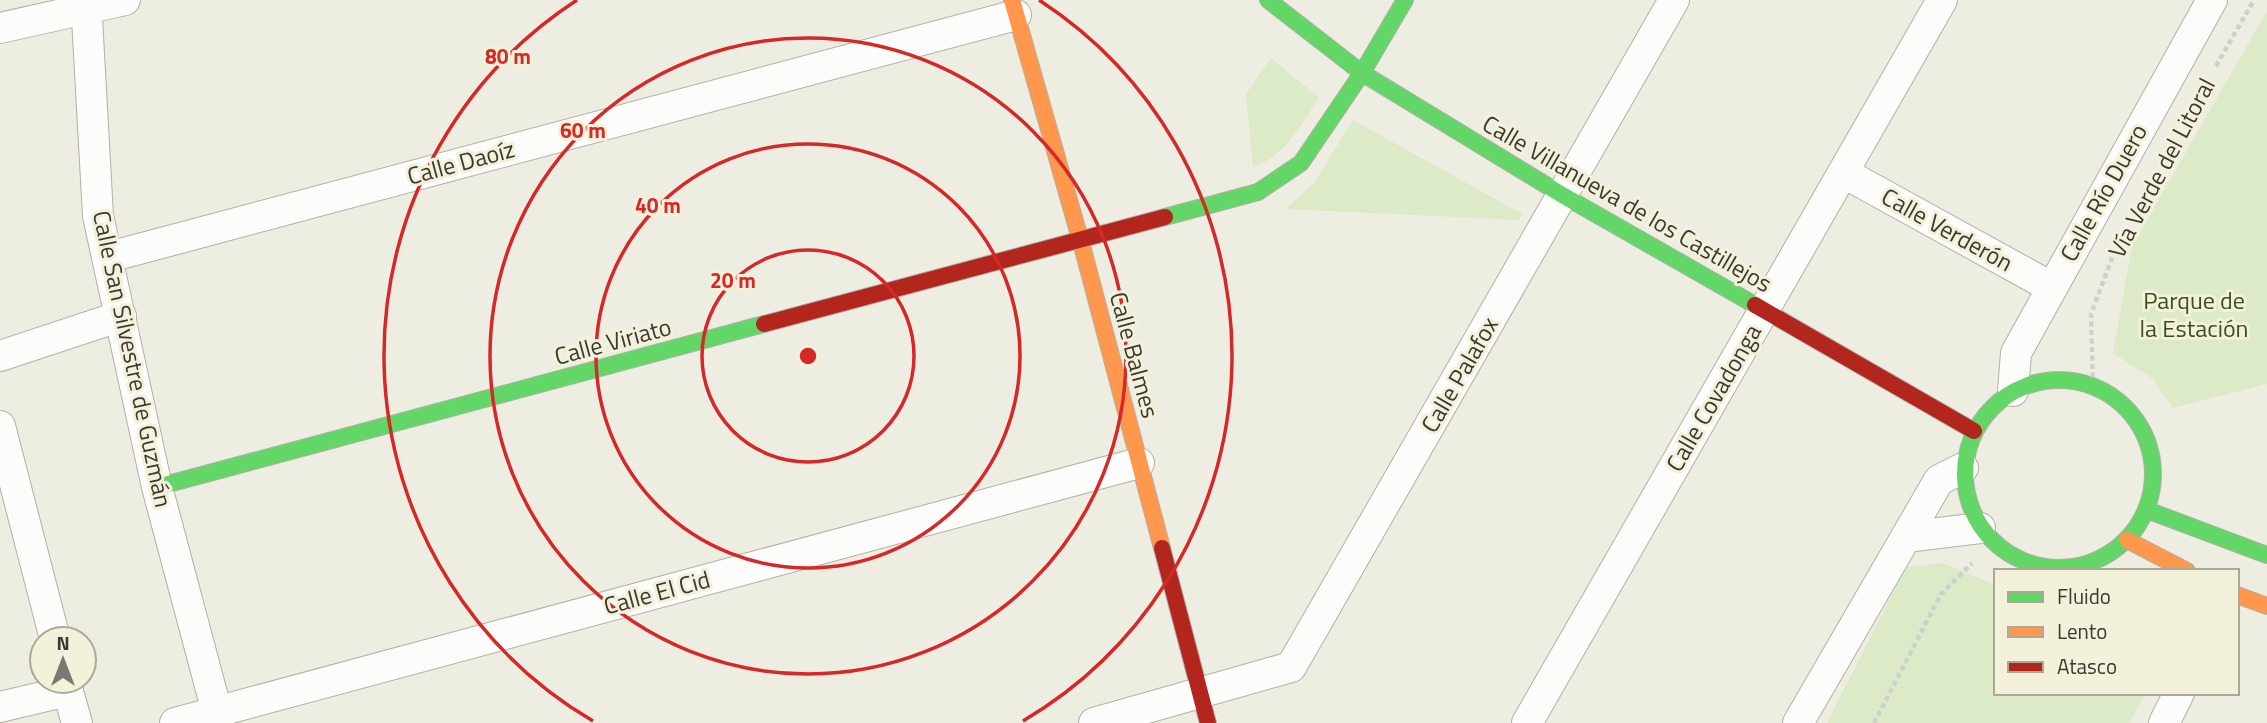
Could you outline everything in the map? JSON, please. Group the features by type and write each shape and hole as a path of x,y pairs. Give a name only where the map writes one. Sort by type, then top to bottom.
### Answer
{"street":[{"path":"0,28 87,5 125,0"},
{"name":"Calle Villanueva de los Castillejos","path":"1268,0 1362,74 1564,196 1974,431"},
{"name":"Calle Viriato","path":"157,487 1081,242 1258,192 1301,163 1362,74 1405,0"},
{"name":"Calle Palafox","path":"1094,723 1291,667 1564,196 1674,0"},
{"name":"Calle Covadonga","path":"1527,723 1942,0"},
{"name":"Calle Río Duero","path":"2013,391 2016,353 2211,0"},
{"name":"Calle San Silvestre de Guzmán","path":"87,5 98,216 157,487 217,712"},
{"name":"Calle Daoíz","path":"109,257 1014,8"},
{"name":"Calle Balmes","path":"1014,8 1081,242 1208,723"},
{"name":"Calle Verderón","path":"1843,173 2051,287"},
{"path":"0,356 121,316"},
{"path":"2066,380 2093,386 2124,406 2146,436 2153,460 2153,485 2147,510 2127,540 2103,558 2075,567 2045,568 2016,559 1986,535 1967,500 1963,468 1974,431 1991,408 2013,391 2039,382 2066,380"},
{"path":"0,426 51,625"},
{"name":"Calle El Cid","path":"175,723 1139,463"},
{"path":"1798,723 1939,480 1963,468"},
{"path":"2147,510 2267,555"},
{"path":"1906,537 1986,535"},
{"path":"2127,540 2183,569"},
{"path":"2239,596 2267,605"},
{"path":"0,707 38,695"},
{"path":"69,695 77,723"},
{"path":"2164,723 2178,695"}],"path":[{"name":"Vía Verde del Litoral","path":"2214,70 2254,0"},
{"name":"Vía Verde del Litoral","path":"2093,386 2091,314 2122,232"},
{"path":"1874,723 1941,594 1986,535"}],"green space":[{"name":"Parque de la Estación","path":"2267,11 2267,384 2173,408 2153,379 2113,353 2132,246"},
{"path":"1271,58 1319,98 1283,148 1253,167 1246,94"},
{"path":"1353,120 1522,214 1519,220 1286,209 1314,183"},
{"path":"1942,563 1994,584 1994,695 2145,695 2129,723 1827,723 1906,567"}],"traffic: fast":[{"path":"1268,0 1362,73 1564,196 1755,305"},
{"path":"1165,217 1258,192 1301,163 1362,73 1405,0"},
{"path":"157,487 764,324"},
{"path":"2059,380 2077,381 2095,387 2126,407 2146,438 2152,456 2153,474 2152,492 2146,510 2126,541 2095,561 2077,567 2059,568 2041,567 2023,561 1992,541 1972,510 1966,492 1965,474 1966,456 1972,438 1992,407 2023,387 2041,381 2059,380"},
{"path":"2147,510 2267,555"}],"traffic: slow":[{"path":"1012,0 1081,242 1162,548"},
{"path":"2127,540 2183,569"},
{"path":"2239,596 2267,606"}],"traffic: jam":[{"path":"764,324 1165,217"},
{"path":"1755,305 1974,431"},
{"path":"1162,548 1208,723"}]}
